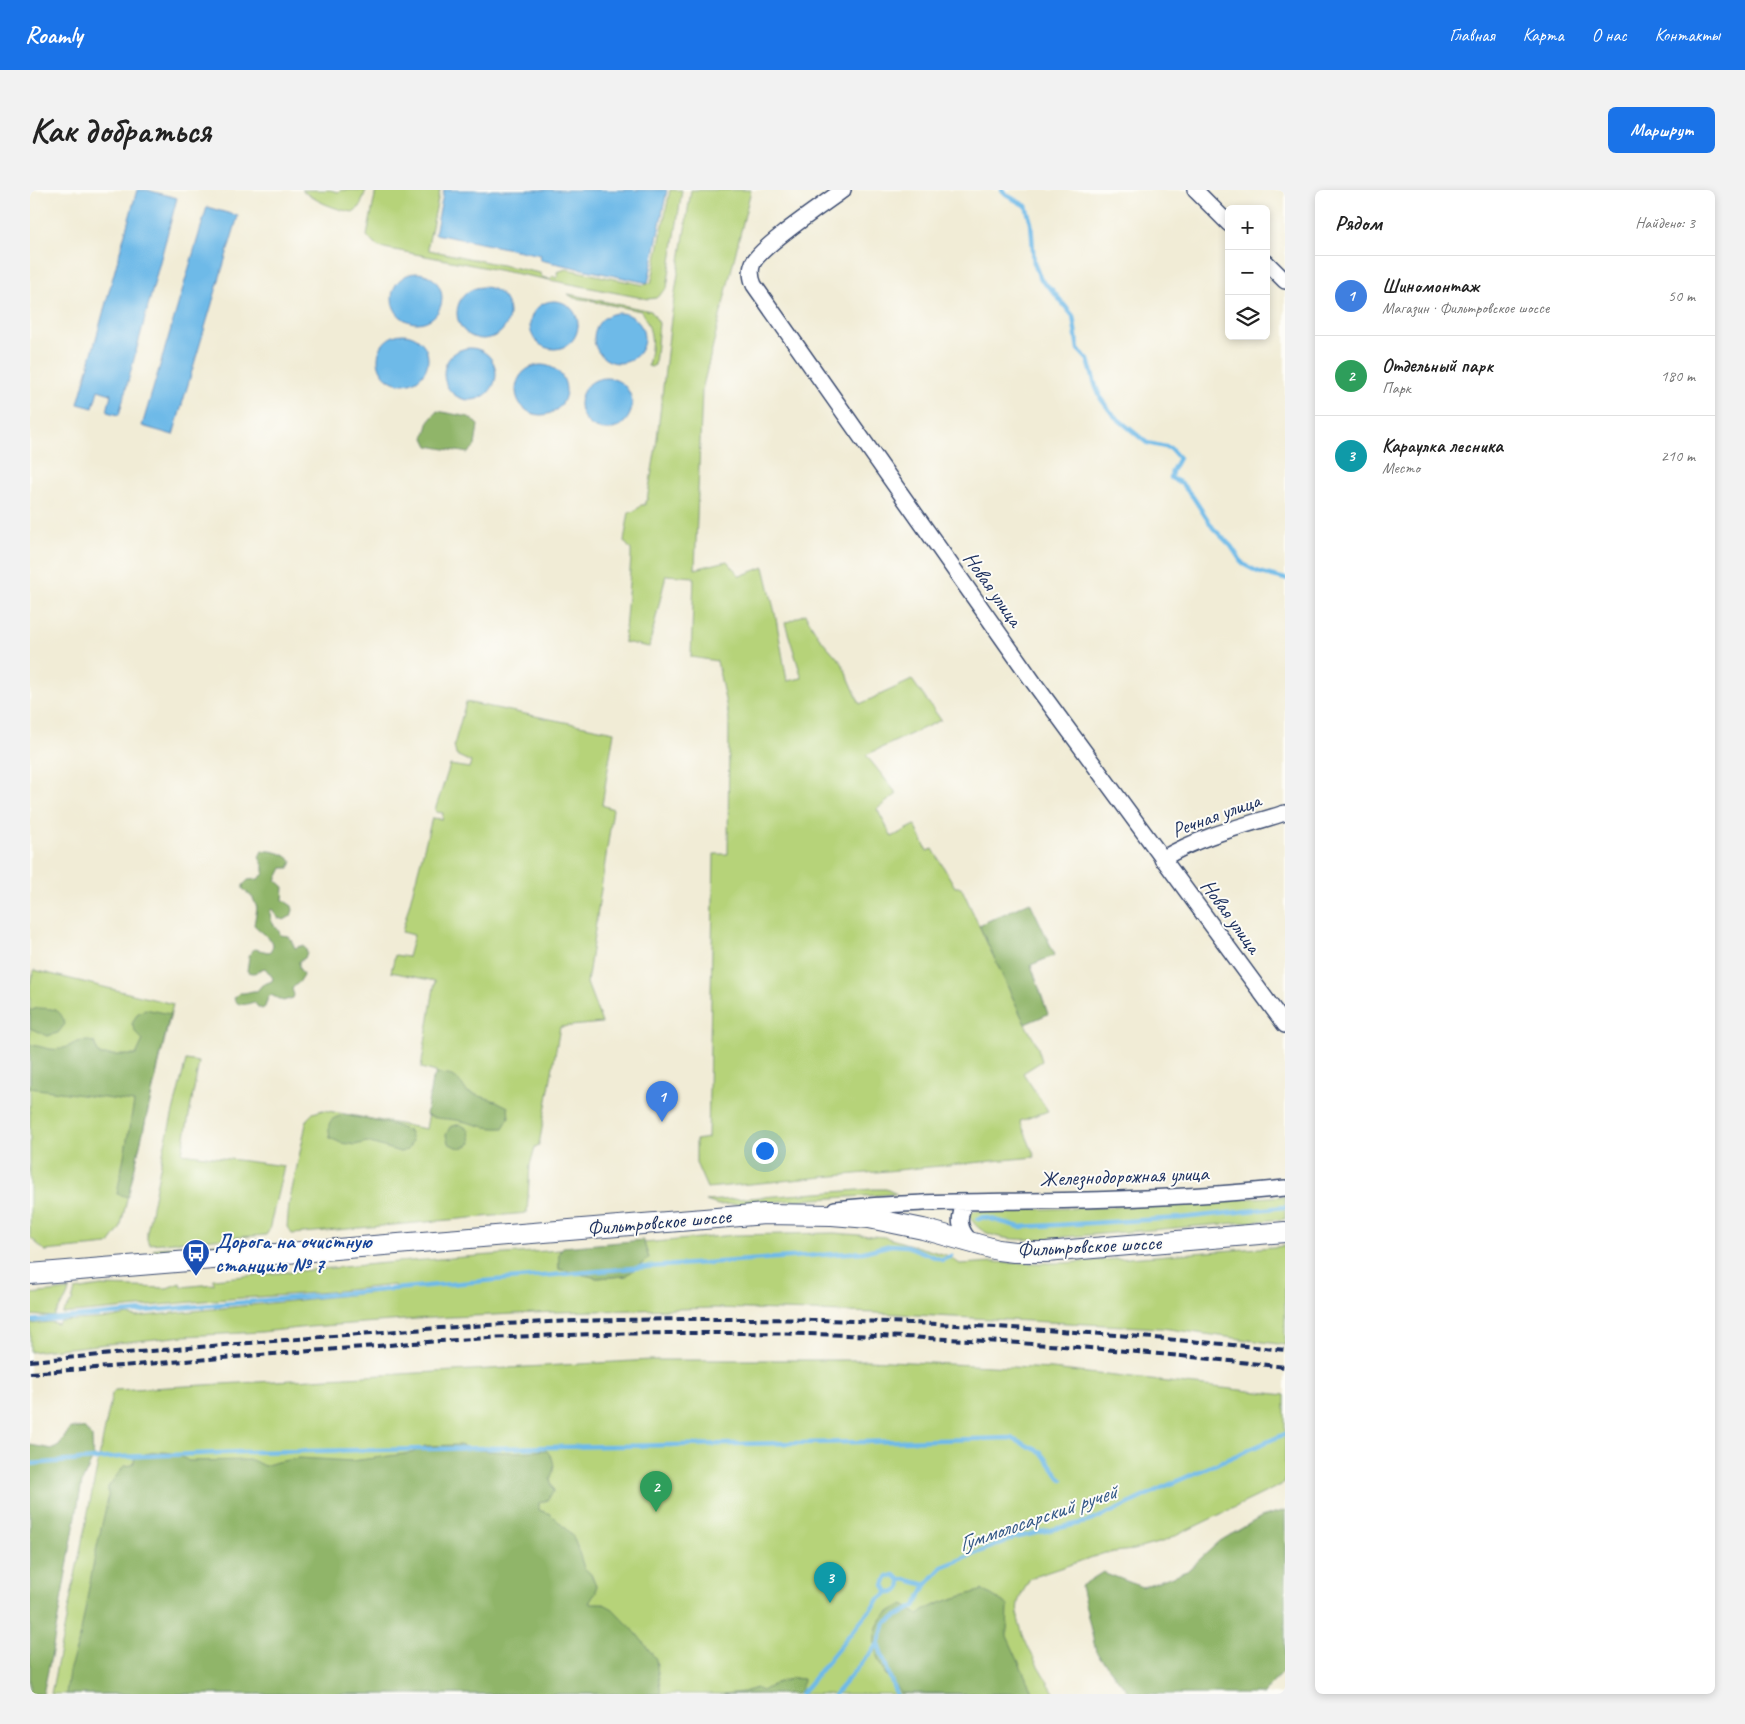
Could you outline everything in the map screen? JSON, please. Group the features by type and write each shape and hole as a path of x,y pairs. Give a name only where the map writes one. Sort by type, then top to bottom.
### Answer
{"main road":[{"name":"Фильтровское шоссе","path":"30,1274 747,1215 798,1214 869,1218 923,1229 998,1250 1014,1252 1046,1252 1285,1232"}],"street":[{"name":"Новая улица","path":"842,190 757,256 751,270 754,285 1034,683 1285,1025"},
{"path":"1195,190 1225,220"},
{"path":"1270,266 1285,282"},
{"name":"Речная улица","path":"1162,859 1208,836 1285,813"},
{"name":"Железнодорожная улица","path":"798,1214 867,1205 1162,1198 1285,1188"},
{"path":"965,1202 960,1212 960,1228 971,1242"}],"green space":[{"path":"302,190 330,190 338,192 341,190 366,190 360,207 353,212 326,204"},
{"path":"376,190 440,190 428,245 429,250 540,273 542,277 550,279 554,275 555,278 558,277 557,272 566,269 644,285 651,283 670,190 682,190 667,288 656,298 648,299 379,247 367,236"},
{"path":"691,190 751,190 702,390 695,569 727,561 740,576 764,567 775,613 787,681 802,678 785,623 805,614 819,637 842,663 860,704 912,680 941,720 866,755 897,794 877,809 892,837 915,825 927,851 933,849 955,887 961,887 1025,1024 1037,1045 1042,1061 1023,1073 1048,1111 1020,1121 1035,1157 707,1188 696,1163 696,1140 708,1138 714,854 728,854 729,719 717,661 691,657 694,577 666,575 649,647 624,642 631,550 624,541 629,512 635,511 641,505 645,505 647,500 656,447 671,319"},
{"path":"568,294 651,311 659,323 655,365 648,366 651,337 648,325 641,311 574,298"},
{"path":"437,411 469,417 478,425 475,446 468,453 428,446 424,438 429,421"},
{"path":"466,702 614,732 602,805 613,809 587,983 602,1023 560,1027 539,1145 535,1147 530,1165 527,1213 292,1234 287,1227 289,1204 307,1119 313,1113 323,1110 426,1129 436,1072 421,1068 435,981 391,972 395,955 408,957 414,935 402,932 432,818 442,819 443,813 436,812 435,810 450,765 469,768 471,762 456,755 454,745"},
{"path":"262,851 278,853 286,856 292,862 289,868 282,868 276,880 284,887 283,900 292,906 291,916 284,920 278,918 272,909 270,911 271,917 280,935 289,936 295,948 304,946 307,952 305,958 299,961 299,968 303,974 300,982 292,989 293,998 283,1001 271,995 262,1009 254,1002 246,1004 237,1003 234,998 239,993 257,991 262,985 272,981 273,978 265,968 255,973 247,971 252,950 268,952 271,951 273,945 272,941 254,925 257,908 253,898 243,889 243,885 248,880 258,879 264,874 264,867 259,857"},
{"path":"1030,902 1055,955 1031,965 1048,1014 1025,1024 979,925"},
{"path":"34,970 173,1004 120,1229 108,1245 45,1251 30,1237 30,985"},
{"path":"37,1008 52,1009 61,1014 65,1024 58,1033 47,1036 30,1028 30,1011"},
{"path":"145,1009 170,1014 128,1197 117,1194 134,1102 30,1088 30,1045 56,1049 87,1041 94,1042 99,1055 136,1055 143,1040 136,1033 132,1024 137,1014"},
{"path":"186,1060 199,1062 182,1153 284,1166 269,1230 266,1235 149,1244 147,1232 164,1148"},
{"path":"436,1074 455,1077 467,1092 496,1101 508,1107 509,1118 503,1128 486,1127 426,1115 432,1080"},
{"path":"345,1115 394,1125 409,1131 412,1141 408,1150 400,1152 367,1142 355,1145 341,1143 330,1138 330,1122 332,1119"},
{"path":"460,1124 469,1130 471,1143 457,1147 448,1143 446,1135 450,1127"},
{"path":"886,1189 897,1194 718,1205 706,1201"},
{"path":"1285,1196 1285,1219 1040,1239 1010,1239 990,1234 974,1224 969,1215 971,1211 1117,1207"},
{"path":"834,1233 884,1237 946,1255 960,1264 995,1262 1064,1263 1285,1246 1285,1345 1162,1328 878,1313 715,1308 555,1312 431,1318 261,1332 184,1336 30,1352 30,1324 50,1322 58,1324 60,1321 112,1318 128,1315 136,1317 397,1290 394,1285 62,1314 72,1301 75,1290 101,1286 167,1288 180,1283 181,1287 214,1284 213,1279 397,1262 560,1250 559,1269 597,1278 626,1276 649,1258 644,1243 734,1235"},
{"path":"261,1240 252,1246 164,1253 153,1250 158,1248"},
{"path":"643,1240 649,1258 626,1276 597,1278 559,1269 559,1254 563,1247"},
{"path":"69,1290 66,1299 54,1317 30,1315 30,1294"},
{"path":"651,1360 868,1360 1052,1369 1285,1395 1285,1483 1165,1541 1133,1550 1105,1553 1030,1578 1018,1603 1020,1626 1036,1663 1055,1694 51,1694 112,1394 115,1390"},
{"path":"70,1428 84,1428 92,1437 93,1458 82,1482 43,1694 30,1694 30,1445 53,1449 59,1446"},
{"path":"459,1445 480,1450 502,1452 546,1450 554,1464 550,1479 554,1491 547,1500 539,1503 539,1510 551,1514 575,1540 584,1568 591,1574 596,1586 596,1592 589,1603 602,1603 613,1609 636,1633 656,1659 661,1694 66,1694 69,1671 80,1637 108,1498 108,1487 124,1466 133,1465 135,1458 148,1453 162,1452 176,1454 188,1461 252,1460 264,1466 299,1458 352,1461 412,1453 425,1446"},
{"path":"1285,1510 1285,1669 1263,1694 1130,1694 1096,1652 1081,1586 1103,1572 1142,1587 1187,1571 1220,1541 1261,1517"},
{"path":"983,1590 1008,1605 1007,1636 1032,1691 1031,1694 901,1693 884,1672 876,1651 875,1632 884,1616 903,1605 919,1615 940,1603"},
{"path":"793,1678 803,1679 801,1691 798,1694 724,1694 743,1692 756,1688 762,1691 776,1683"}],"water":[{"path":"137,190 147,190 177,198 119,415 107,412 111,394 98,390 93,408 78,404"},
{"path":"444,190 667,190 648,283 540,260 541,255 435,234"},
{"path":"207,207 238,216 173,435 142,426"},
{"path":"412,273 422,273 435,280 442,293 442,303 435,316 422,323 412,323 403,319 396,312 392,303 392,293 396,284 403,277"},
{"path":"483,287 493,289 501,295 507,303 509,313 507,323 501,331 493,337 483,339 473,337 465,331 459,323 457,313 459,303 465,295 473,289"},
{"path":"549,301 559,301 571,308 578,320 578,330 571,342 559,349 549,349 541,345 534,338 530,330 530,320 534,312 541,305"},
{"path":"619,313 633,317 640,324 644,338 640,352 633,359 619,363 605,359 598,352 594,338 598,324 605,317"},
{"path":"398,334 408,334 421,341 428,354 428,364 421,377 408,384 398,384 389,380 382,373 378,364 378,354 382,345 389,338"},
{"path":"470,348 480,350 488,356 494,364 496,374 494,384 488,392 480,398 470,400 460,398 452,392 446,384 444,374 446,364 452,356 460,350"},
{"path":"546,365 559,372 565,380 565,400 559,408 551,414 536,415 523,408 517,400 516,385 523,372 531,366"},
{"path":"606,378 616,380 624,386 630,394 632,404 630,414 624,422 616,428 606,430 596,428 588,422 582,414 580,404 582,394 588,386 596,380"}],"waterway":[{"path":"1002,190 1008,196 1026,206 1031,223 1034,263 1041,280 1052,290 1073,316 1078,349 1088,360 1101,399 1113,415 1147,443 1170,448 1179,458 1172,471 1171,478 1181,483 1193,497 1213,528 1231,546 1243,564 1258,572 1285,579"},
{"path":"978,1219 984,1217 1020,1227 1181,1218 1285,1207"},
{"path":"30,1321 633,1268 863,1252 891,1245 907,1246 942,1260 951,1256"},
{"name":"Гуммолосарский ручей","path":"896,1694 878,1644 885,1623 915,1606 926,1585 942,1567 1014,1538 1090,1521 1285,1434"},
{"path":"30,1464 120,1457 243,1452 1011,1438 1041,1452 1062,1480"},
{"path":"888,1592 884,1585 887,1577 895,1575 901,1581"},
{"path":"901,1581 904,1579 926,1585"},
{"path":"801,1694 878,1600 888,1592 894,1593 900,1589 901,1581"},
{"path":"835,1694 878,1644"}],"railway":[{"path":"30,1361 484,1325 706,1319 872,1321 954,1325 1120,1335 1285,1350"},
{"path":"30,1373 488,1338 722,1333 816,1334 1004,1342 1191,1357 1285,1367"}],"place":[{"name":"Шиномонтаж","path":"662,1122"},
{"name":"Дорога на очистную станцию № 7","path":"196,1277"},
{"name":"Отдельный парк","path":"656,1512"},
{"name":"Караулка лесника","path":"830,1603"}]}
